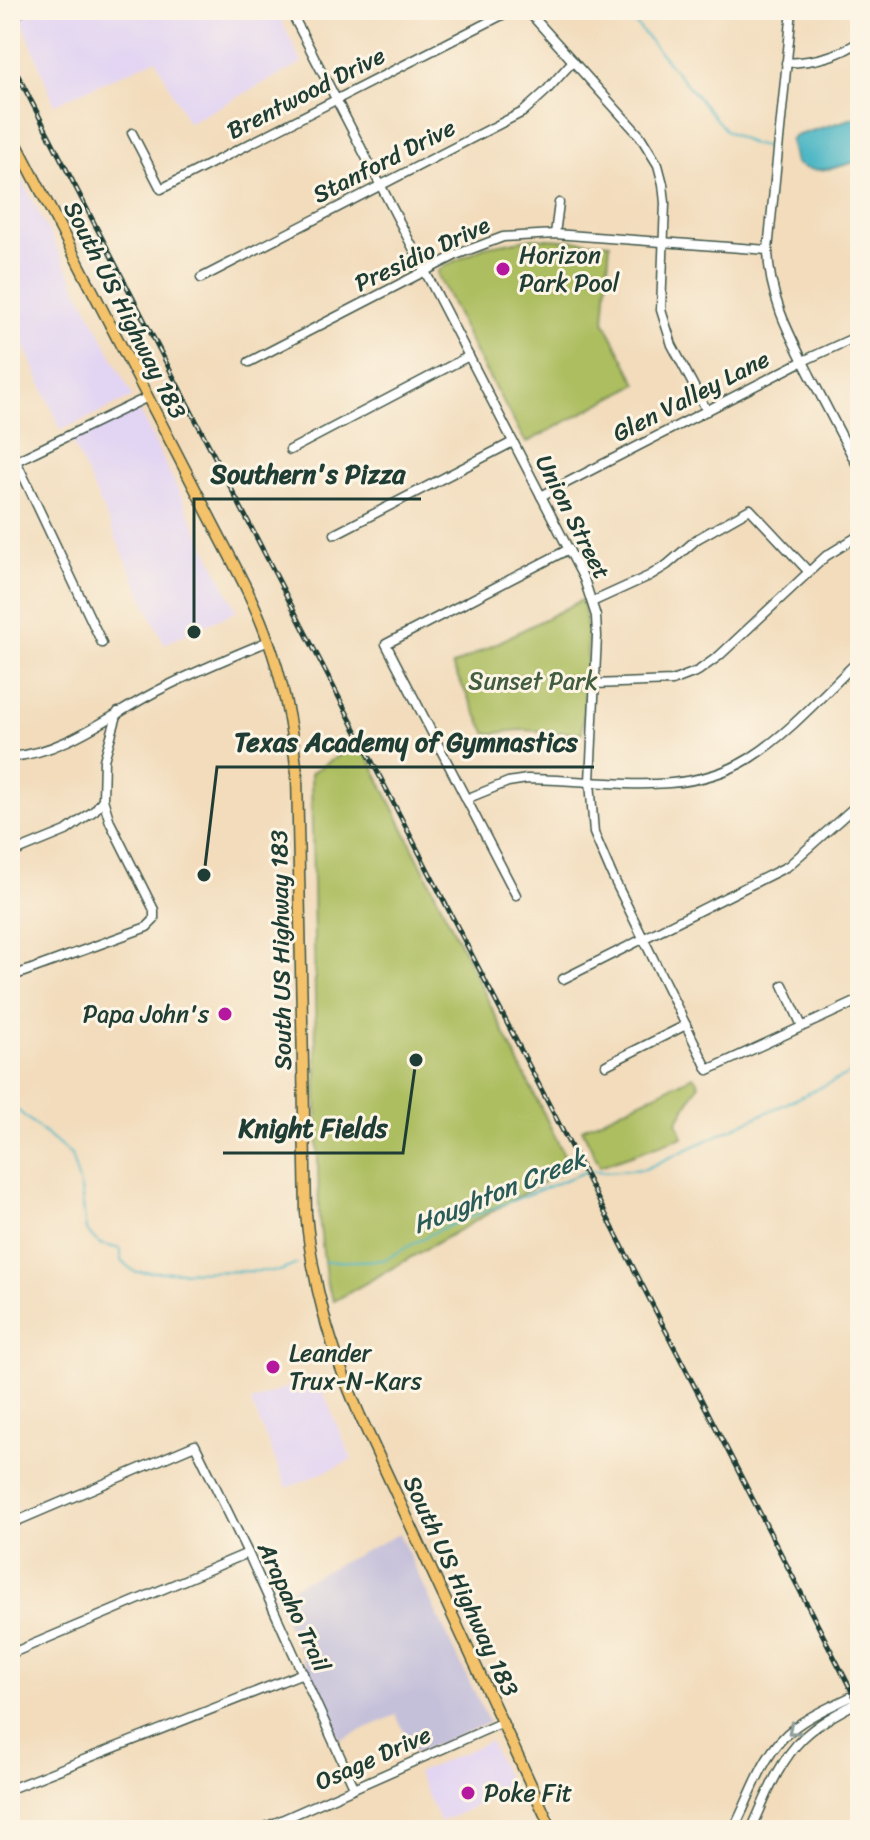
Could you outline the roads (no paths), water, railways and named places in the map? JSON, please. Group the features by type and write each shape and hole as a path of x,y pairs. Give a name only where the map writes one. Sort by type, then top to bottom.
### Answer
{"main road":[{"path":"10,16 22,10"},
{"name":"South US Highway 183","path":"10,131 253,603 269,641 293,737 297,774 306,1213 310,1261 321,1311 341,1372 360,1416 551,1827"}],"street":[{"name":"Union Street","path":"290,10 569,549 592,602 597,636 590,781 594,833 708,1070 802,1026"},
{"name":"Brentwood Drive","path":"132,133 161,189 512,10"},
{"path":"527,10 651,151 663,184 665,203 660,291 664,325 707,411"},
{"path":"792,10 768,270 776,307 860,471"},
{"path":"786,63 820,60 860,41"},
{"name":"Stanford Drive","path":"201,278 523,112 573,61"},
{"path":"555,234 559,203"},
{"name":"Presidio Drive","path":"249,362 486,241 522,234 555,234 768,250"},
{"name":"Glen Valley Lane","path":"541,496 803,361 860,335"},
{"path":"290,450 469,356"},
{"path":"16,461 148,397"},
{"path":"335,534 513,442"},
{"path":"10,448 102,643"},
{"path":"592,602 649,576 697,539 750,509 808,571"},
{"path":"594,684 672,681 698,671 719,656 808,571 860,535"},
{"path":"516,895 386,644 569,549"},
{"path":"10,757 55,746 196,672 269,641"},
{"path":"466,799 508,782 527,779 678,783 726,771 767,746 860,659"},
{"path":"10,977 147,927 154,920 154,910 110,822 103,799 104,760 118,712"},
{"path":"10,854 74,827 89,816 103,799"},
{"path":"563,979 788,866 860,802"},
{"path":"783,985 802,1026 860,1000"},
{"path":"606,1065 686,1025"},
{"name":"Arapaho Trail","path":"10,1524 195,1445 248,1553 354,1787"},
{"path":"10,1654 248,1553"},
{"path":"10,1789 303,1673"},
{"path":"733,1830 767,1759 791,1729 860,1692"},
{"path":"751,1830 801,1740 834,1715 860,1701"},
{"name":"Osage Drive","path":"259,1830 503,1722"},
{"path":"755,1785 770,1791"},
{"path":"536,1830 551,1827"}],"water":[{"path":"860,116 860,161 818,170 795,163 790,140 795,136"}],"waterway":[{"path":"624,10 726,131 754,145 768,146"},
{"name":"Houghton Creek","path":"325,1262 384,1260 438,1230 590,1170 645,1169 860,1069"},
{"name":"Houghton Creek","path":"10,1104 71,1155 81,1189 86,1231 100,1244 121,1249 121,1261 135,1272 280,1271 297,1264"}],"railway":[{"path":"10,60 860,1707"}],"place":[{"name":"Horizon Park Pool","path":"503,269"},
{"name":"Southern's Pizza","path":"194,632"},
{"name":"Texas Academy of Gymnastics","path":"204,875"},
{"name":"Papa John's","path":"225,1014"},
{"name":"Knight Fields","path":"416,1060"},
{"name":"Leander Trux-N-Kars","path":"273,1367"},
{"name":"Poke Fit","path":"468,1793"}],"park label":[{"name":"Sunset Park","path":"533,681"}]}
